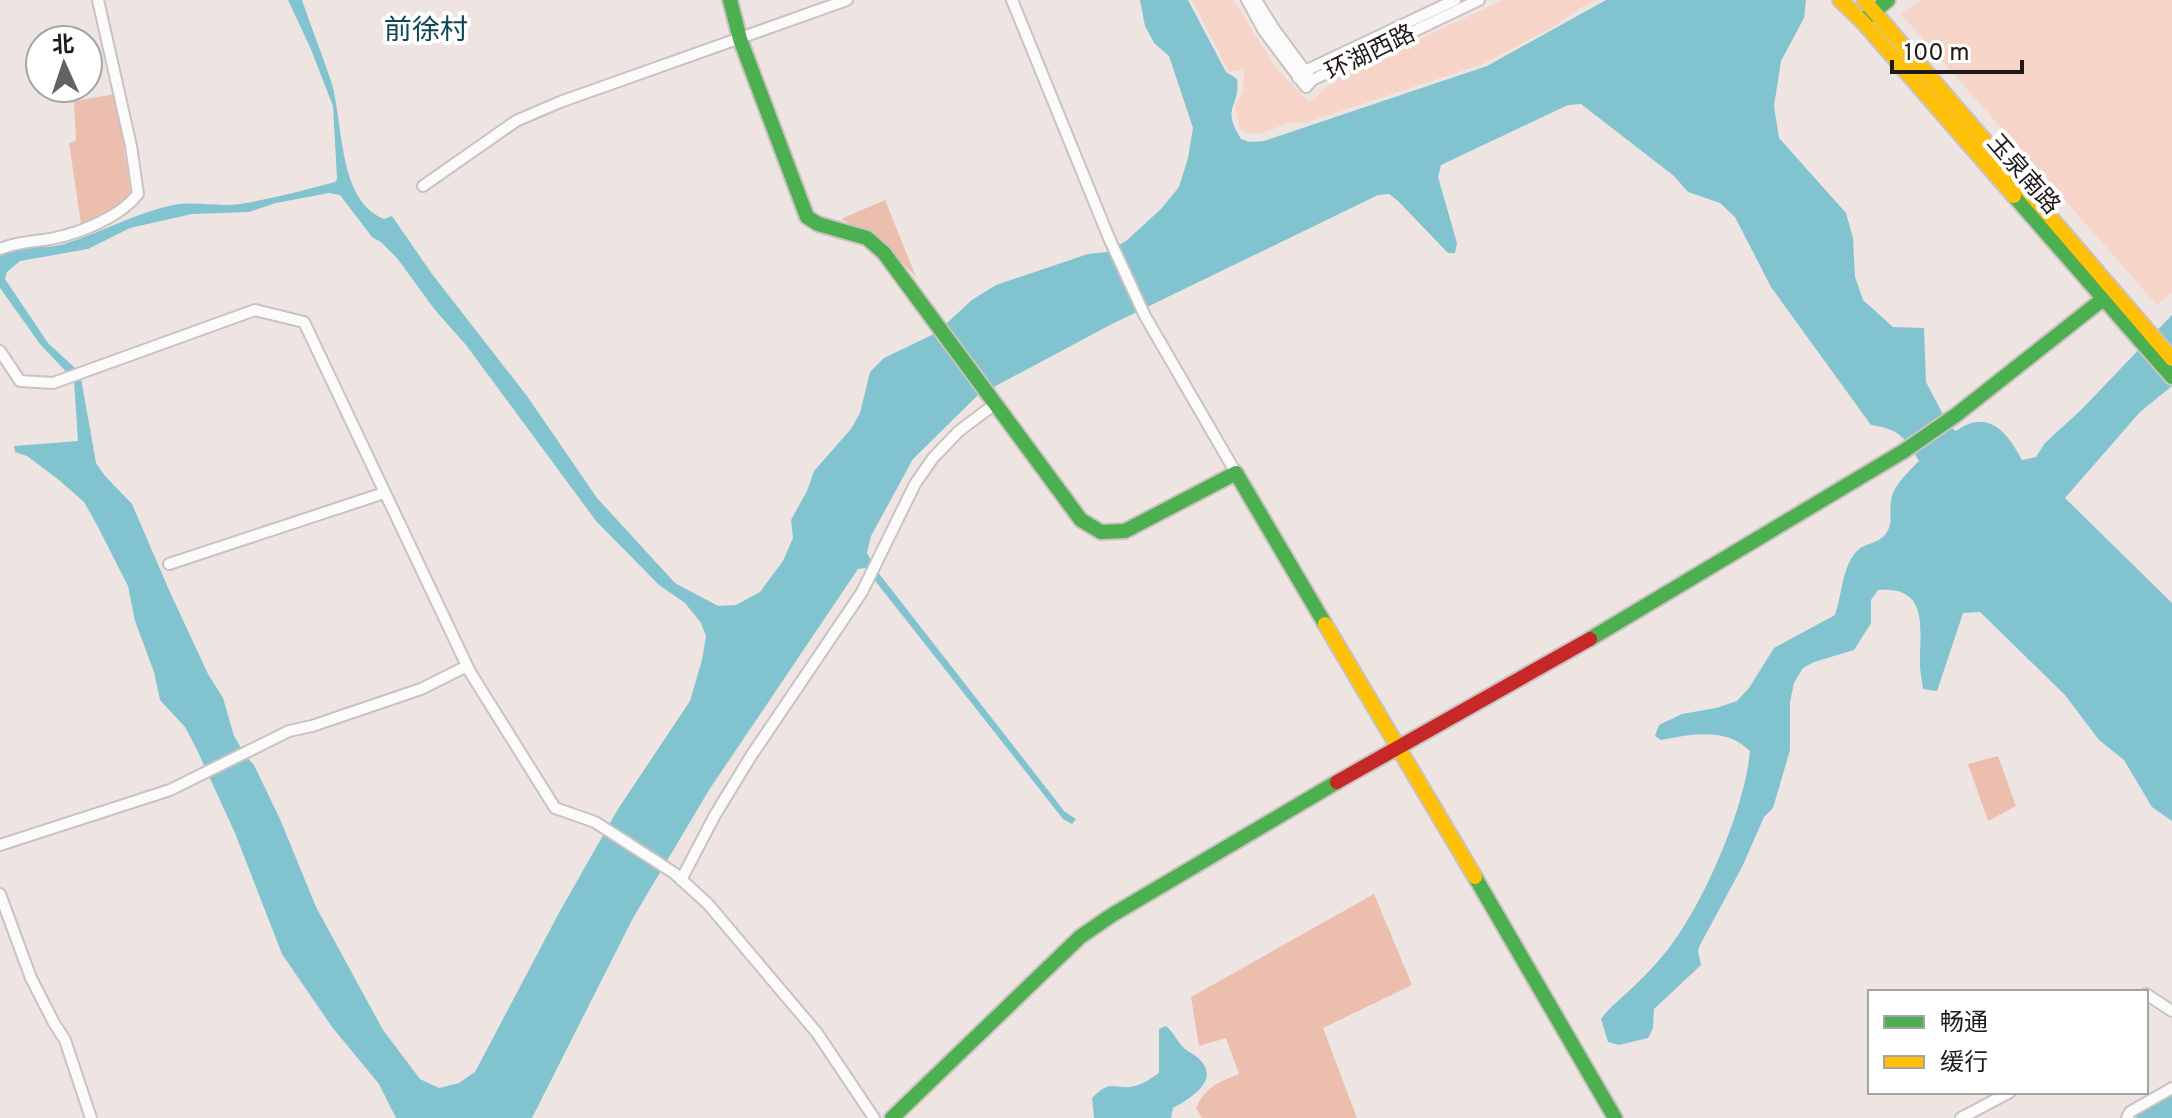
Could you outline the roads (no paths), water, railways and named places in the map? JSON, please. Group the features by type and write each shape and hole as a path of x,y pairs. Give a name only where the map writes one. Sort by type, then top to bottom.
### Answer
{"street":[{"path":"0,249 18,242 57,238 89,226 128,207 138,194 131,146 98,0"},
{"path":"730,0 740,39 807,217 818,224 867,238 884,253 935,318 1081,520 1095,531 1107,535 1125,531 1236,473"},
{"path":"423,186 516,121 560,102 847,0"},
{"path":"1012,0 1109,238 1145,316 1615,1118"},
{"path":"1247,0 1264,31 1305,79"},
{"path":"1256,0 1305,79"},
{"name":"环湖西路","path":"1305,79 1455,0"},
{"name":"环湖西路","path":"1305,79 1479,0"},
{"path":"1867,11 1888,0"},
{"name":"玉泉南路","path":"1845,1 1867,11 2143,336 2172,377"},
{"path":"892,1118 1080,937 1142,895 1603,632 1904,451 1956,415 2107,295"},
{"path":"0,351 20,381 53,383 255,310 304,322 467,666 555,808 595,822 677,877 708,904 817,1033 874,1118"},
{"name":"玉泉南路","path":"2143,336 2172,359"},
{"path":"677,877 751,756 862,592 915,484 933,458 959,431 994,402"},
{"path":"169,564 384,493"},
{"path":"0,845 170,790 302,726 312,726 421,689 467,666"},
{"path":"0,894 31,978 65,1040 91,1118"},
{"path":"2148,995 2172,1011"},
{"path":"2127,1118 2130,1112 2172,1088"},
{"path":"1961,1118 2006,1094"}],"water":[{"path":"288,0 302,0 324,61 335,98 350,178 358,195 369,209 384,219 392,216 432,274 527,396 597,498 675,583 718,606 736,605 760,592 783,561 793,538 791,520 814,471 851,429 860,413 870,372 884,358 936,333 972,300 996,285 1088,254 1106,252 1126,241 1161,209 1179,187 1193,128 1169,56 1154,43 1145,26 1140,0 1188,0 1226,72 1237,79 1232,119 1241,139 1249,142 1264,141 1487,66 1606,0 1806,0 1804,18 1781,61 1774,106 1779,138 1846,213 1853,238 1855,277 1863,300 1893,327 1924,328 1926,382 1949,426 1956,431 1967,424 1987,423 2003,432 2022,460 2036,457 2045,443 2172,315 2172,386 2140,412 2065,498 2172,603 2172,821 2152,807 2124,760 2099,740 2065,695 1980,612 1963,613 1937,691 1923,689 1920,625 1914,603 1907,595 1895,590 1878,590 1871,600 1871,623 1854,650 1803,668 1794,683 1790,702 1790,750 1773,808 1764,817 1742,867 1700,945 1701,965 1654,1009 1653,1028 1648,1038 1619,1045 1608,1042 1601,1019 1656,964 1696,906 1721,854 1747,774 1750,751 1741,743 1708,734 1661,740 1655,736 1659,725 1682,714 1737,701 1774,648 1835,615 1852,557 1887,532 1895,490 1919,461 1901,436 1871,425 1771,287 1735,217 1720,203 1688,192 1674,176 1581,104 1568,105 1441,165 1438,177 1457,243 1455,253 1448,253 1389,194 1378,195 1110,325 977,396 913,459 871,536 867,553 877,571 1065,812 1076,819 1072,824 1063,819 865,568 858,569 709,790 633,918 532,1118 396,1118 379,1084 332,1027 282,954 235,833 197,750 185,727 160,700 154,672 135,621 128,586 84,502 27,456 15,452 14,446 78,441 74,380 40,344 0,288 0,256 18,248 64,244 173,205 240,204 335,182 333,106","holes":["329,193 340,195 372,237 397,258 435,310 466,345 596,521 659,585 685,603 701,623 706,636 690,701 618,809 475,1072 459,1083 439,1088 420,1079 383,1030 316,907 280,819 254,765 234,736 223,698 208,674 132,504 96,463 81,378 77,370 48,343 5,279 7,272 20,261 88,249 130,228 192,214 249,212 276,203"]},
{"path":"1166,1026 1184,1048 1204,1065 1207,1073 1202,1087 1173,1108 1171,1118 1094,1118 1092,1098 1104,1088 1138,1085 1159,1073 1159,1029"},
{"path":"2172,1094 2172,1118 2136,1118 2138,1113"}],"district":[{"name":"前徐村","path":"426,29"}]}
